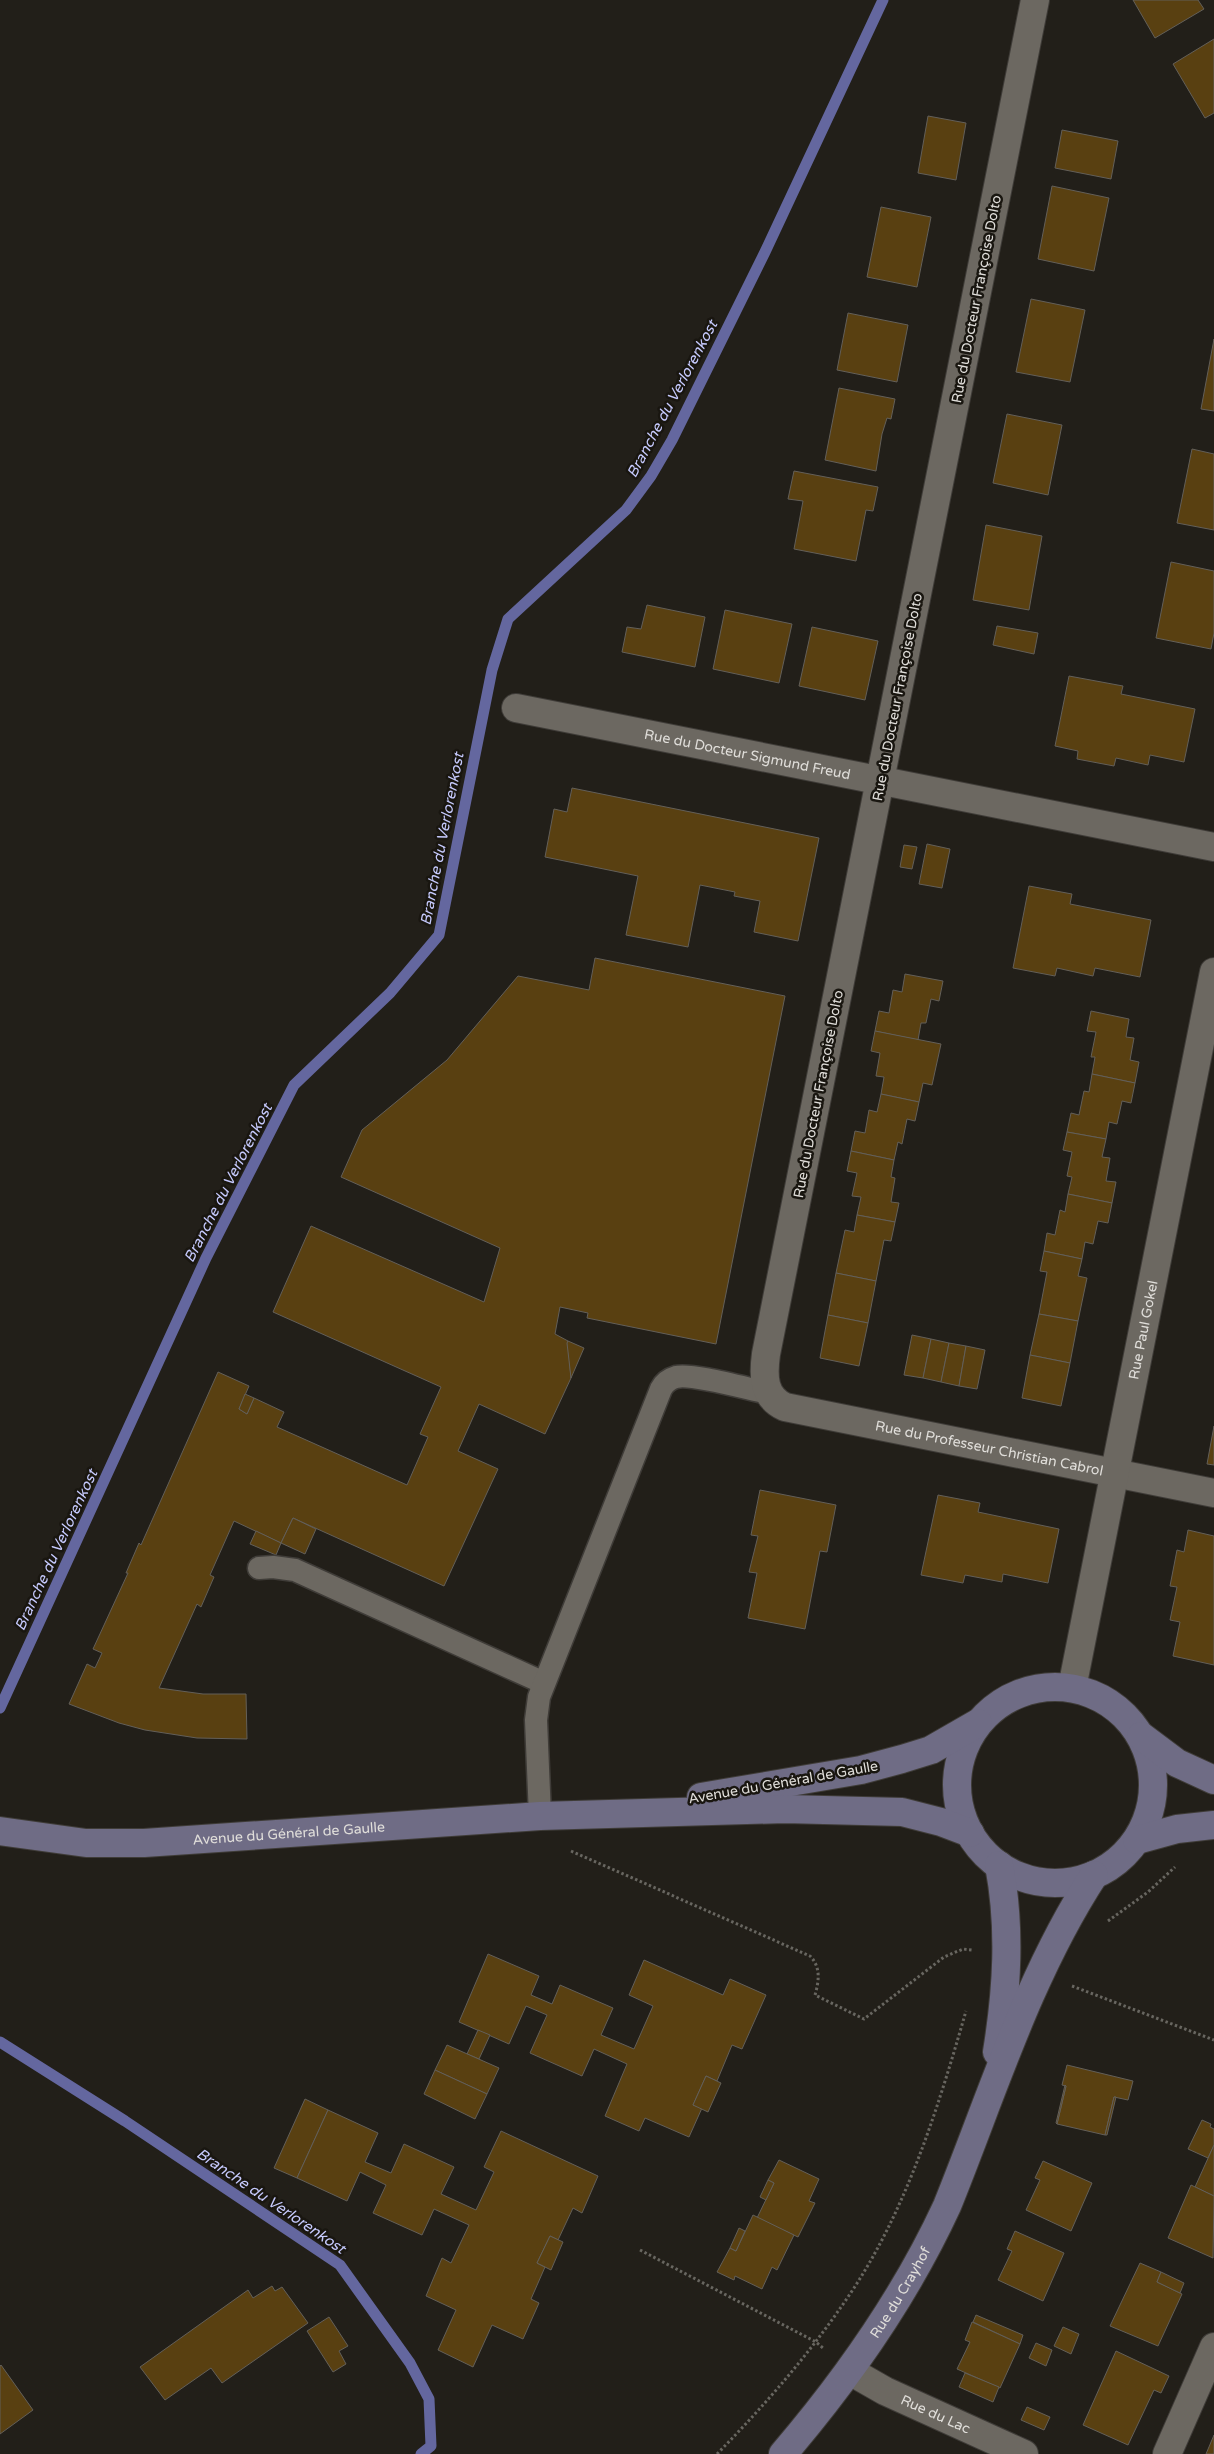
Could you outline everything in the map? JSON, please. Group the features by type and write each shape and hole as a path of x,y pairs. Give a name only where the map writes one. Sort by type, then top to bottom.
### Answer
{"street":[{"name":"Rue du Docteur Françoise Dolto","path":"768,1393 764,1376 766,1354 1035,0"},
{"name":"Rue du Docteur Sigmund Freud","path":"516,708 1214,847"},
{"name":"Rue Paul Gokel","path":"1072,1688 1214,972"},
{"name":"Rue du Professeur Christian Cabrol","path":"768,1393 778,1404 785,1407 1214,1493"},
{"path":"1140,1735 1152,1764 1154,1788 1148,1819 1137,1840 1121,1858 1094,1876 1072,1882 1049,1883 1019,1876 999,1865 982,1850 970,1832 959,1804 958,1772 964,1749 980,1722 1002,1703 1028,1691 1050,1687 1072,1688 1094,1695 1120,1711 1140,1735 1177,1763 1214,1780"},
{"name":"Avenue du Général de Gaulle","path":"578,1814 744,1790 861,1770 931,1750 980,1722"},
{"name":"Avenue du Général de Gaulle","path":"0,1831 86,1843 144,1843 540,1816 785,1809 884,1811 928,1818 970,1832"},
{"path":"1137,1840 1177,1829 1214,1825"},
{"name":"Rue du Crayhof","path":"985,2113 1000,2033 1007,1961 1006,1920 999,1865"},
{"name":"Rue du Crayhof","path":"783,2454 850,2371 901,2294 932,2238 985,2113 1040,1974 1080,1896 1094,1876"},
{"path":"1167,2454 1214,2347"},
{"name":"Rue du Lac","path":"850,2371 885,2391 1024,2454"}],"lane":[{"path":"540,1816 536,1714 538,1696 664,1383 675,1377 691,1376 768,1393"},
{"path":"258,1568 273,1567 295,1570 544,1683"}],"path":[{"path":"570,1850 810,1956 817,1963 819,1984 815,1995 864,2018 950,1954 963,1949 978,1951"},
{"path":"1103,1925 1148,1892 1175,1866"},
{"path":"1065,1983 1214,2040"},
{"path":"717,2454 789,2376 816,2342 851,2292 882,2237 912,2174 941,2095 967,2006"},
{"path":"640,2250 816,2342 850,2371"}],"building":[{"path":"1133,0 1198,0 1204,9 1155,38"},
{"path":"1214,39 1214,113 1205,118 1173,64"},
{"path":"928,116 966,123 956,180 918,173"},
{"path":"1062,130 1118,141 1111,179 1055,168"},
{"path":"1052,186 1109,198 1094,271 1038,259"},
{"path":"881,207 931,217 917,287 867,277"},
{"path":"1031,299 1085,310 1070,382 1016,372"},
{"path":"848,313 908,325 897,382 837,370"},
{"path":"1214,339 1214,411 1201,409"},
{"path":"839,388 895,399 891,419 887,418 882,434 876,471 825,460"},
{"path":"1007,414 1062,425 1048,495 993,483"},
{"path":"1192,449 1214,454 1214,530 1177,523"},
{"path":"794,471 878,487 873,511 866,510 856,561 794,549 803,501 788,499"},
{"path":"986,525 1042,536 1029,610 973,600"},
{"path":"1171,562 1214,571 1214,633 1211,649 1156,638"},
{"path":"647,605 705,617 695,667 622,652 627,627 641,629"},
{"path":"725,610 792,624 779,683 713,669"},
{"path":"997,626 1038,633 1034,654 993,645"},
{"path":"812,627 878,641 865,700 799,686"},
{"path":"1069,676 1123,686 1121,694 1195,709 1184,762 1150,755 1148,765 1116,758 1114,766 1077,759 1078,751 1055,746"},
{"path":"572,788 819,838 798,941 754,932 760,901 734,896 735,892 700,885 688,947 626,935 638,876 545,857 554,809 567,812"},
{"path":"927,844 950,849 942,888 919,884"},
{"path":"904,845 917,847 912,869 900,867"},
{"path":"1029,886 1072,894 1070,904 1151,920 1140,977 1095,968 1093,976 1057,968 1055,976 1013,968"},
{"path":"595,958 785,996 716,1344 587,1318 588,1313 560,1307 555,1334 568,1341 571,1378 545,1434 479,1404 458,1451 498,1469 444,1586 293,1518 281,1543 234,1521 210,1575 214,1577 201,1607 197,1604 159,1688 203,1694 246,1694 247,1739 197,1738 145,1730 119,1723 69,1704 87,1664 95,1668 102,1653 93,1649 128,1573 126,1573 139,1543 141,1545 218,1372 249,1386 239,1409 247,1414 254,1398 284,1412 277,1427 407,1485 428,1437 420,1434 441,1387 273,1312 311,1226 484,1302 500,1248 341,1177 362,1130 447,1060 518,976 589,990"},
{"path":"905,974 943,981 939,1001 931,999 926,1023 921,1023 918,1040 875,1031 879,1011 889,1013 893,990 902,992"},
{"path":"1091,1011 1129,1019 1126,1037 1134,1038 1130,1060 1139,1062 1135,1083 1092,1074 1095,1057 1091,1057 1096,1032 1087,1031"},
{"path":"875,1031 941,1044 932,1085 923,1083 919,1102 881,1094 884,1077 876,1076 880,1053 871,1051"},
{"path":"1092,1074 1135,1083 1131,1103 1122,1101 1117,1124 1109,1122 1106,1139 1067,1132 1071,1113 1079,1115 1084,1091 1089,1092"},
{"path":"881,1094 919,1102 915,1121 907,1119 902,1144 898,1142 894,1160 851,1151 855,1131 865,1133 869,1110 877,1112"},
{"path":"1067,1132 1106,1139 1102,1157 1110,1158 1106,1181 1116,1182 1112,1203 1068,1194 1072,1177 1067,1176 1072,1152 1063,1150"},
{"path":"851,1151 894,1160 891,1177 895,1178 891,1202 899,1203 895,1222 857,1215 861,1197 852,1196 857,1173 847,1171"},
{"path":"1068,1194 1112,1203 1108,1223 1098,1221 1093,1244 1085,1242 1082,1259 1044,1251 1047,1233 1055,1235 1060,1210 1065,1212"},
{"path":"857,1215 895,1222 891,1241 884,1240 876,1281 836,1273 845,1230 854,1232"},
{"path":"1044,1251 1082,1259 1078,1276 1087,1278 1078,1321 1039,1314 1047,1272 1040,1271"},
{"path":"836,1273 876,1281 868,1323 828,1315"},
{"path":"1039,1314 1078,1321 1070,1363 1030,1355"},
{"path":"828,1315 868,1323 859,1366 820,1358"},
{"path":"912,1335 931,1339 923,1378 904,1375"},
{"path":"931,1339 949,1343 941,1382 923,1378"},
{"path":"568,1341 584,1348 571,1378 567,1343"},
{"path":"949,1343 966,1346 959,1386 941,1382"},
{"path":"966,1346 985,1350 977,1389 959,1386"},
{"path":"1030,1355 1070,1363 1061,1406 1022,1398"},
{"path":"245,1394 254,1398 247,1414 239,1409"},
{"path":"1214,1426 1214,1465 1207,1464"},
{"path":"760,1490 836,1505 827,1552 820,1551 805,1629 748,1618 757,1573 749,1572 758,1536 751,1535"},
{"path":"938,1495 980,1503 978,1512 1059,1529 1048,1583 1003,1574 1002,1582 965,1575 963,1583 921,1575"},
{"path":"293,1518 316,1529 305,1554 281,1543"},
{"path":"1188,1530 1214,1536 1214,1665 1173,1656 1180,1622 1170,1620 1177,1587 1170,1586 1177,1550 1184,1552"},
{"path":"256,1531 281,1543 276,1555 250,1544"},
{"path":"488,1954 539,1976 531,1995 552,2004 560,1985 613,2008 601,2035 634,2049 653,2006 629,1995 644,1960 723,1995 730,1979 766,1995 742,2049 732,2045 717,2081 706,2076 693,2105 702,2108 689,2137 645,2118 639,2131 605,2116 627,2064 594,2049 582,2076 530,2053 547,2015 526,2006 509,2044 459,2022"},
{"path":"478,2030 490,2035 479,2059 467,2054"},
{"path":"447,2045 499,2068 487,2094 435,2070"},
{"path":"1067,2065 1133,2081 1128,2100 1114,2097 1105,2135 1057,2124 1066,2086 1062,2085"},
{"path":"435,2070 487,2094 475,2119 424,2094"},
{"path":"706,2076 721,2083 708,2112 693,2105"},
{"path":"1066,2086 1057,2124 1056,2123"},
{"path":"1114,2097 1116,2097 1107,2135 1105,2135"},
{"path":"305,2099 328,2110 297,2178 274,2168"},
{"path":"328,2110 378,2133 365,2162 391,2173 404,2144 454,2167 441,2194 476,2210 494,2172 484,2167 501,2131 598,2176 582,2213 573,2208 558,2240 550,2236 537,2263 545,2267 531,2299 539,2303 523,2339 492,2325 473,2367 438,2350 456,2310 426,2296 442,2258 451,2263 469,2225 434,2209 422,2235 373,2213 386,2185 360,2172 347,2201 297,2178"},
{"path":"1202,2120 1211,2124 1210,2127 1214,2129 1214,2145 1208,2158 1188,2149"},
{"path":"1214,2145 1214,2196 1195,2187"},
{"path":"779,2160 819,2179 809,2201 815,2203 798,2237 757,2218 774,2183 768,2180"},
{"path":"1043,2161 1092,2183 1071,2231 1026,2210 1040,2180 1035,2178"},
{"path":"768,2180 774,2183 766,2200 760,2197"},
{"path":"1191,2185 1214,2196 1213,2258 1168,2238"},
{"path":"753,2215 794,2235 777,2270 772,2267 762,2289 735,2276 734,2280 717,2272 730,2248 736,2251"},
{"path":"739,2228 745,2231 736,2251 730,2248"},
{"path":"1015,2231 1064,2253 1043,2301 998,2280 1012,2251 1007,2249"},
{"path":"550,2236 563,2242 551,2270 537,2263"},
{"path":"1140,2263 1161,2272 1157,2282 1182,2294 1158,2346 1110,2326"},
{"path":"1161,2272 1184,2283 1180,2293 1157,2282"},
{"path":"272,2286 275,2291 282,2287 308,2323 222,2383 211,2368 165,2400 140,2367 248,2290 253,2298"},
{"path":"976,2315 1023,2335 1020,2344 973,2322"},
{"path":"329,2317 348,2346 339,2351 346,2364 333,2372 307,2331"},
{"path":"972,2322 1020,2344 1000,2388 957,2369 970,2342 965,2340"},
{"path":"1063,2327 1079,2334 1071,2354 1054,2346"},
{"path":"1036,2343 1052,2350 1046,2366 1029,2358"},
{"path":"1116,2351 1169,2376 1161,2393 1154,2390 1128,2445 1083,2425"},
{"path":"0,2366 33,2410 0,2434"},
{"path":"965,2373 999,2387 993,2402 959,2387"},
{"path":"1027,2407 1050,2417 1044,2430 1021,2420"},
{"path":"1214,2435 1214,2454 1206,2454"}],"waterway":[{"name":"Branche du Verlorenkost","path":"0,1708 206,1258 294,1085 390,993 439,935 492,670 508,619 626,510 651,476 672,440 765,252 883,0"},
{"name":"Branche du Verlorenkost","path":"0,2042 125,2121 340,2265 410,2363 429,2399 431,2446 421,2454"}]}
